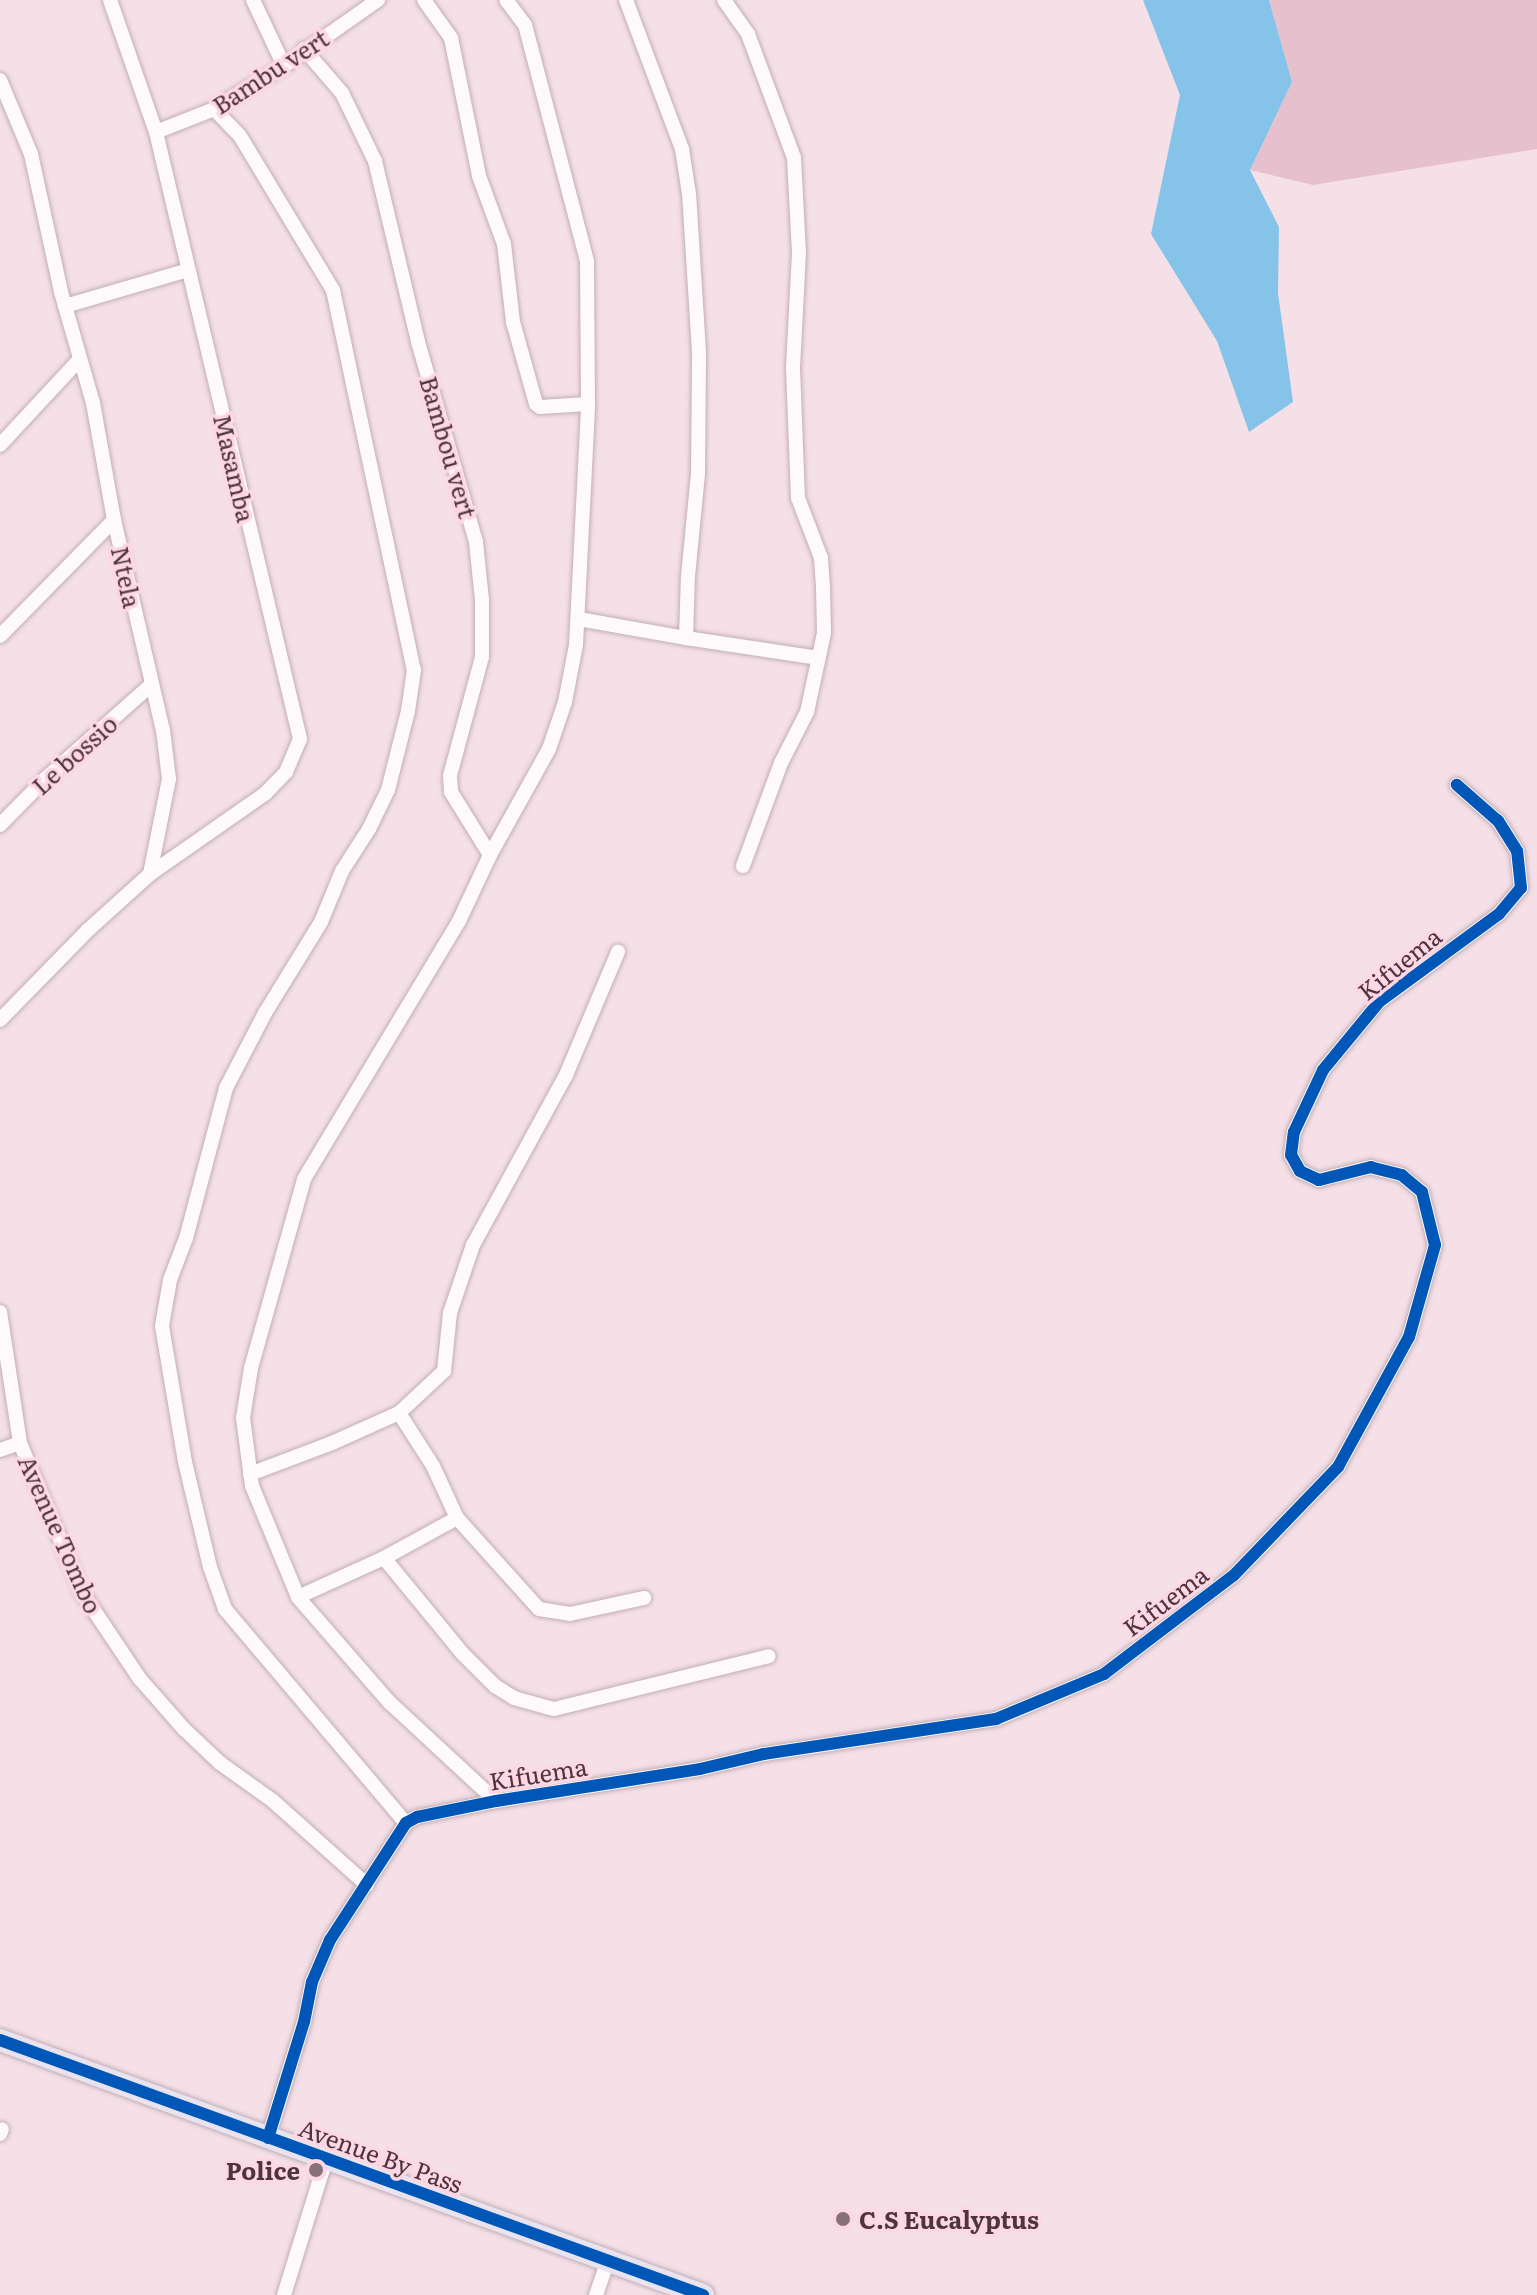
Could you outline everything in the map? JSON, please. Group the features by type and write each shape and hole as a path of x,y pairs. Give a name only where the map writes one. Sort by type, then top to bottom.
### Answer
{"highway":[{"name":"Avenue By Pass","path":"0,2040 701,2295"}],"street":[{"name":"Masamba","path":"110,0 156,132 300,739 286,772 266,793 150,874"},
{"path":"253,0 284,66"},
{"name":"Bambu vert","path":"156,132 214,109 284,66 304,49 378,0"},
{"path":"424,0 451,38 479,176 504,244 513,322 536,404 540,407 588,404"},
{"path":"496,1801 390,1703 298,1597 268,1531 250,1474 243,1418 251,1368 304,1179 459,921 490,855 554,737 565,702 579,619 588,404 587,261 525,25 506,0"},
{"path":"626,0 682,149 689,194 699,352 698,474 688,576 686,638"},
{"path":"724,0 748,34 794,158 799,253 793,368 798,498 821,558 824,633 807,712 781,763 743,866"},
{"name":"Bambou vert","path":"304,49 342,93 375,161 418,342 476,542 482,600 482,657 450,776 451,792 490,855"},
{"name":"Ntela","path":"0,80 31,154 65,306 93,403 114,520 163,730 169,779 165,815 150,874"},
{"path":"214,109 240,136 333,290 414,670 408,711 388,790 369,829 342,871 321,922 265,1013 226,1088 186,1238 170,1280 162,1326 185,1462 210,1567 225,1609 406,1823 337,1926 312,1982 304,2022 268,2138"},
{"path":"65,306 188,270"},
{"path":"0,445 80,359"},
{"path":"0,636 114,520"},
{"path":"579,619 819,658"},
{"name":"Le bossio","path":"0,825 45,779 151,685"},
{"name":"Kifuema","path":"406,1823 417,1817 496,1801 700,1769 764,1754 996,1719 1104,1674 1234,1575 1338,1467 1409,1337 1435,1245 1422,1192 1402,1175 1371,1167 1319,1180 1300,1171 1291,1155 1294,1132 1323,1070 1379,1002 1499,914 1521,888 1517,851 1498,821 1457,785"},
{"path":"0,1020 88,930 150,874"},
{"path":"250,1474 399,1413 444,1371 450,1313 473,1245 566,1075 618,952"},
{"name":"Avenue Tombo","path":"0,1312 20,1443 83,1594 140,1679 220,1763 273,1801 367,1885"},
{"path":"399,1413 433,1466 457,1518 539,1609 570,1614 644,1598"},
{"path":"0,1450 20,1443"},
{"path":"298,1597 384,1558 457,1518"},
{"path":"384,1558 462,1653 495,1686 514,1698 554,1709 769,1656"},
{"path":"284,2295 326,2159"},
{"path":"596,2295 608,2260"}],"shaded area":[{"path":"1269,0 1537,0 1537,149 1313,185 1250,170 1292,82"}],"water":[{"path":"1143,0 1269,0 1292,82 1250,170 1279,227 1278,293 1293,402 1249,432 1217,341 1151,234 1180,95"}],"cycle path":[{"path":"268,2138 304,2022 312,1982 330,1940 406,1823 417,1817 496,1801 700,1769 764,1754 996,1719 1104,1674 1234,1575 1338,1467 1409,1337 1435,1245 1422,1192 1402,1175 1371,1167 1319,1180 1300,1171 1291,1155 1294,1132 1323,1070 1379,1002 1499,914 1521,888 1517,851 1498,821 1457,785"},
{"path":"0,2040 703,2295"}],"place":[{"name":"Police","path":"316,2170"},
{"name":"C.S Eucalyptus","path":"843,2219"}]}
